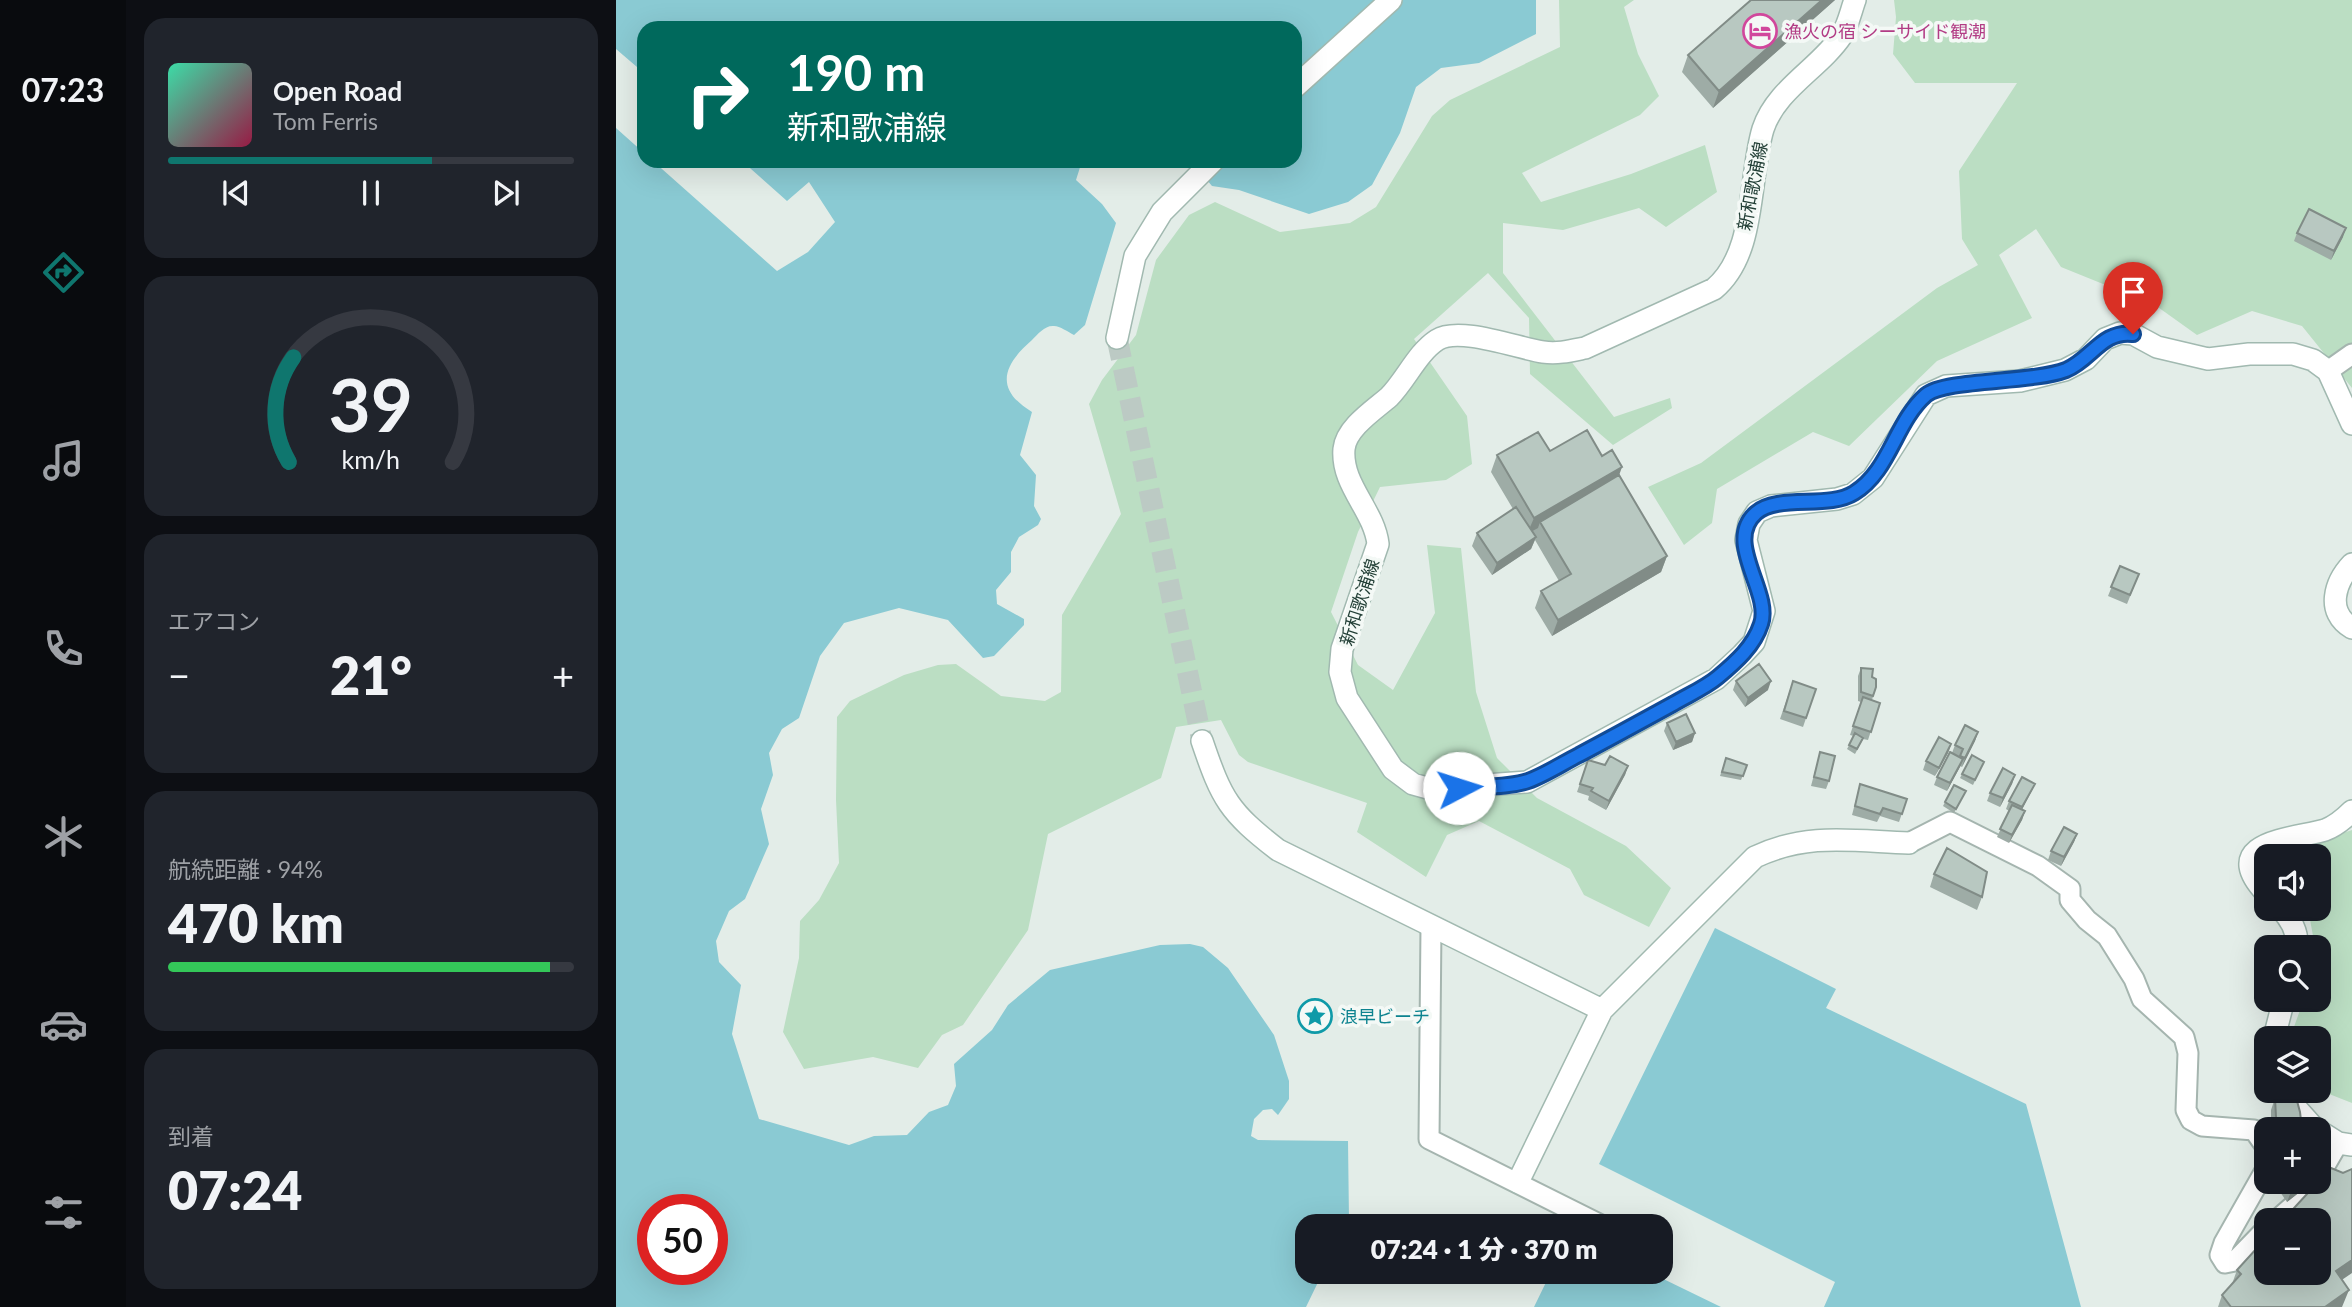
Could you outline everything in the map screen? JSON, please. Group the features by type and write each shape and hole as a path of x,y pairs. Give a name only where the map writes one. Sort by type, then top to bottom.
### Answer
{"main road":[{"path":"1302,81 1391,0"},
{"name":"新和歌浦線","path":"1855,0 1842,35 1787,92 1764,126 1742,239 1728,277 1714,289 1585,348 1565,353 1543,352 1452,335 1438,339 1396,390 1353,430 1344,446 1344,461 1355,494 1376,529 1378,544 1348,629 1340,671 1347,698 1392,769 1413,784 1431,789 1527,782 1716,679 1754,642 1762,623 1764,611 1746,540 1749,524 1757,512 1771,506 1837,499 1853,494 1873,478 1926,395 1946,386 2020,381 2066,370 2086,359 2105,338 2120,333 2133,334 2157,347 2208,359 2249,354 2293,354 2313,360 2328,372"},
{"path":"1117,338 1135,256 1162,212 1205,168"},
{"path":"2328,372 2352,424"},
{"path":"2352,564 2340,577 2333,596 2337,610 2352,628"},
{"path":"1202,741 1218,790 1242,822 1278,850 1602,1010"},
{"path":"2267,844 2276,839 2325,830 2343,820 2352,811"},
{"path":"1518,1182 1602,1010 1755,857 1784,844 1818,839 1909,843"},
{"path":"2254,857 2254,878"},
{"path":"2292,1103 2305,1117"}],"street":[{"path":"2328,372 2352,354"},
{"path":"1909,843 1950,822 2038,866 2070,889 2070,900 2087,920 2107,936 2134,979 2142,999 2184,1037 2188,1053 2186,1110 2191,1120 2202,1126 2254,1130"},
{"path":"1431,926 1429,1139 1580,1214"},
{"path":"2331,1161 2345,1144"},
{"path":"2254,1190 2220,1255 2225,1263 2235,1261 2254,1241"},
{"path":"2291,1208 2307,1194"}],"green space":[{"path":"1559,0 1634,0 1624,7 1638,54 1659,96 1640,115 1522,173 1541,202 1631,174 1705,145 1717,192 1666,227 1639,208 1563,230 1503,223 1503,273 1614,417 1670,398 1672,408 1613,445 1530,374 1529,318 1488,273 1414,339 1467,416 1472,464 1446,480 1380,487 1358,532 1331,612 1358,665 1393,690 1435,613 1427,545 1461,548 1476,692 1497,758 1537,798 1626,846 1671,888 1649,927 1584,895 1570,869 1479,821 1447,835 1426,877 1357,832 1367,803 1248,762 1239,755 1221,720 1176,727 1161,778 1048,834 1028,930 963,1025 942,1035 918,1068 873,1057 804,1069 783,1032 799,958 800,921 819,900 839,863 836,800 837,717 850,701 904,675 938,665 956,664 1001,696 1045,701 1061,692 1062,615 1121,514 1089,404 1102,380 1136,335 1156,260 1189,215 1215,202 1280,232 1350,223 1376,207 1432,116 1450,100 1560,47"},
{"path":"1894,0 2352,0 2352,388 2302,326 2252,311 2197,335 2155,305 2061,267 2036,229 1999,255 2032,318 1937,361 1849,446 1813,432 1717,489 1712,523 1684,545 1648,487 1701,463 1937,288 1978,265 1962,239 1959,171 2017,83 1915,83 1893,54 1896,17"},
{"path":"2352,830 2352,1103 2331,1095 2331,1026 2294,1026 2299,1012 2331,1012 2331,935 2313,935 2310,921 2331,921 2331,844 2310,844"}],"water":[{"path":"616,0 1536,0 1536,34 1479,63 1441,68 1416,87 1400,133 1372,185 1348,202 1309,214 1239,190 1212,186 1197,168 1302,168 1302,21 637,21 637,168 1080,168 1076,180 1102,204 1116,223 1085,325 1074,335 1056,326 1045,328 1022,349 1009,368 1008,386 1012,395 1032,412 1020,455 1036,475 1034,506 1041,519 1038,525 1019,537 1011,552 1011,572 996,590 997,604 1024,619 1024,625 994,656 983,658 948,620 899,608 844,623 820,656 799,718 782,729 769,753 773,775 761,809 769,844 745,899 729,911 716,941 719,962 741,985 732,1034 759,1119 849,1145 874,1136 907,1135 929,1112 948,1105 956,1086 954,1064 992,1030 1008,1005 1050,970 1160,945 1190,944 1203,947 1228,968 1274,1035 1289,1081 1289,1099 1278,1115 1272,1109 1263,1110 1254,1119 1251,1136 1258,1140 1348,1141 1349,1214 1295,1214 1295,1284 1317,1284 1306,1307 616,1307"},
{"path":"1715,928 1836,989 1826,1008 2026,1104 2081,1307 1824,1307 1835,1282 1599,1164"},
{"path":"1545,1284 1673,1284 1721,1307 1534,1307"}],"pier":[{"path":"616,49 637,67 637,147 616,128"},
{"path":"661,168 750,168 787,201 809,182 835,222 808,252 777,271"}],"building":[{"path":"1751,0 1822,0 1719,91 1688,55"},
{"path":"2309,209 2346,228 2334,251 2297,233"},
{"path":"1587,430 1602,456 1612,450 1622,467 1534,518 1497,455 1538,432 1550,451"},
{"path":"1619,475 1667,556 1558,620 1541,591 1571,574 1540,522"},
{"path":"1516,507 1536,537 1497,563 1477,533"},
{"path":"2120,566 2139,574 2130,595 2111,587"},
{"path":"1759,664 1771,681 1748,698 1736,681"},
{"path":"1861,668 1873,669 1872,677 1876,679 1876,687 1873,696 1861,692"},
{"path":"1793,681 1816,689 1806,718 1784,711"},
{"path":"1863,697 1880,703 1871,732 1853,726"},
{"path":"1686,714 1695,733 1676,742 1667,723"},
{"path":"1965,725 1978,732 1965,758 1960,756 1963,749 1955,745"},
{"path":"1855,733 1863,738 1857,749 1849,745"},
{"path":"1939,737 1951,744 1939,768 1926,761"},
{"path":"1820,752 1835,756 1829,781 1814,777"},
{"path":"1950,752 1963,759 1950,783 1937,777"},
{"path":"1972,755 1984,762 1975,780 1962,774"},
{"path":"1610,756 1628,766 1609,801 1591,791 1593,788 1580,784 1588,760 1605,765"},
{"path":"1726,758 1747,765 1743,776 1722,772"},
{"path":"2003,768 2015,775 2003,798 1990,793"},
{"path":"2022,777 2035,784 2022,807 2009,801"},
{"path":"1860,784 1907,799 1902,814 1883,808 1880,814 1855,806"},
{"path":"1954,785 1966,791 1956,809 1945,802"},
{"path":"2012,805 2025,811 2012,835 2000,829"},
{"path":"2064,827 2077,834 2064,857 2051,851"},
{"path":"1947,848 1987,872 1982,897 1934,874"},
{"path":"2275,1103 2298,1103 2301,1117 2276,1117"},
{"path":"2331,1168 2343,1173 2352,1169 2352,1260 2336,1271 2349,1290 2325,1307 2231,1307 2222,1295 2241,1274 2237,1270 2254,1251 2254,1285 2331,1285 2331,1208 2294,1208 2307,1194 2331,1194"}],"tunnel":[{"path":"1117,338 1202,741"}],"place":[{"name":"漁火の宿 シーサイド観潮","path":"1760,31"},
{"name":"浪早ビーチ","path":"1315,1016"}],"route":[{"path":"1459,788 1527,782 1716,679 1754,642 1762,623 1764,611 1747,556 1746,540 1749,524 1757,512 1771,506 1837,499 1853,494 1873,478 1926,395 1946,386 2020,381 2066,370 2086,359 2105,338 2120,333 2133,334"}]}
